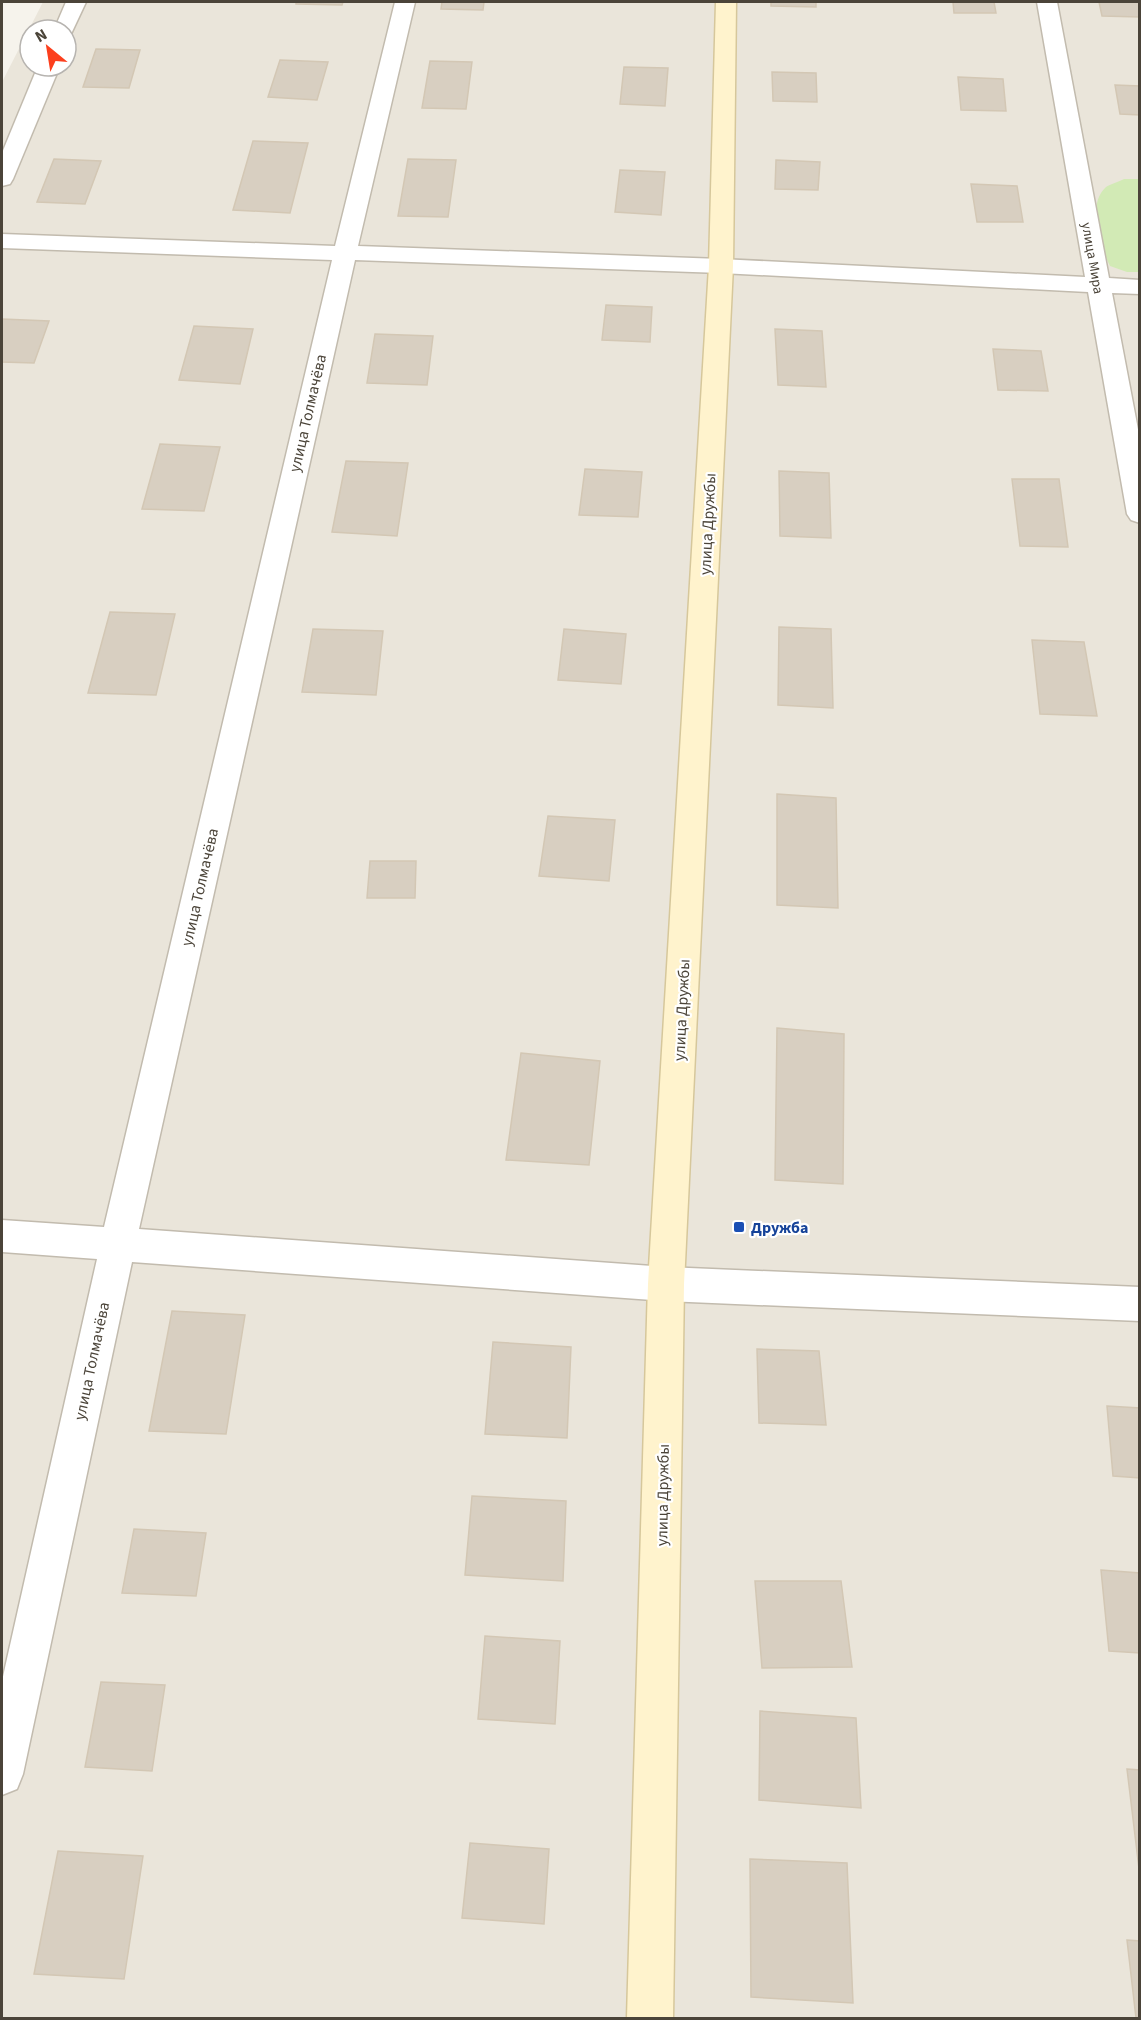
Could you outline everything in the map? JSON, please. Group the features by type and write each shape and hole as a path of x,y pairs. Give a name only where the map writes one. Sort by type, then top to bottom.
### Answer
{"street":[{"path":"69,18 76,2"},
{"name":"улица Толмачёва","path":"2,1774 117,1245 344,253 405,2"},
{"name":"улица Дружбы","path":"650,2019 666,1284 721,266 726,2"},
{"name":"улица Мира","path":"1047,2 1140,514"},
{"path":"2,179 44,78"},
{"path":"2,241 721,266 1140,287"},
{"path":"2,1236 666,1284 1140,1304"}],"shaded area":[{"path":"43,2 1139,2 1139,2018 2,2018 2,82 18,51 18,78 78,78 78,18 35,18"}],"green space":[{"path":"1124,179 1139,179 1139,272 1127,272 1110,266 1102,248 1097,226 1097,204 1100,195 1106,187"}],"building":[{"path":"296,2 343,2 342,5 296,4"},
{"path":"442,2 484,2 483,10 441,9"},
{"path":"771,2 816,2 816,7 771,6"},
{"path":"953,2 994,2 996,13 954,13"},
{"path":"1099,2 1140,2 1140,17 1102,16"},
{"path":"96,49 140,50 129,88 83,87"},
{"path":"280,60 328,62 317,100 268,97"},
{"path":"430,61 472,62 466,109 422,108"},
{"path":"624,67 668,68 665,106 620,104"},
{"path":"772,72 816,73 817,102 773,101"},
{"path":"958,77 1003,79 1006,111 961,110"},
{"path":"1115,85 1140,86 1140,115 1120,114"},
{"path":"253,141 308,143 290,213 233,210"},
{"path":"54,159 101,161 85,204 37,202"},
{"path":"408,159 456,160 448,217 398,216"},
{"path":"776,160 820,162 818,190 775,189"},
{"path":"620,170 665,172 661,215 615,212"},
{"path":"971,184 1017,186 1023,222 977,222"},
{"path":"606,305 652,307 650,342 602,340"},
{"path":"2,319 49,321 34,363 2,362"},
{"path":"194,326 253,329 240,384 179,380"},
{"path":"775,329 822,331 826,387 778,385"},
{"path":"375,334 433,336 427,385 367,383"},
{"path":"993,349 1041,351 1048,391 998,390"},
{"path":"160,444 220,447 204,511 142,509"},
{"path":"346,461 408,463 397,536 332,532"},
{"path":"585,469 642,472 638,517 579,515"},
{"path":"779,471 829,473 831,538 780,536"},
{"path":"1012,479 1059,479 1068,547 1020,546"},
{"path":"110,612 175,614 156,695 88,693"},
{"path":"779,627 831,629 833,708 778,705"},
{"path":"313,629 383,631 376,695 302,692"},
{"path":"564,629 626,634 621,684 558,680"},
{"path":"1032,640 1084,642 1097,716 1040,714"},
{"path":"777,794 836,798 838,908 777,905"},
{"path":"548,816 615,820 609,881 539,876"},
{"path":"370,861 416,861 415,898 367,898"},
{"path":"777,1028 844,1034 843,1184 775,1180"},
{"path":"521,1053 600,1061 589,1165 506,1160"},
{"path":"172,1311 245,1315 226,1434 149,1431"},
{"path":"493,1342 571,1347 567,1438 485,1434"},
{"path":"757,1349 819,1351 826,1425 759,1423"},
{"path":"1107,1406 1140,1408 1140,1478 1113,1476"},
{"path":"472,1496 566,1501 563,1581 465,1575"},
{"path":"134,1529 206,1533 196,1596 122,1593"},
{"path":"1101,1570 1140,1573 1140,1653 1109,1651"},
{"path":"755,1581 841,1581 852,1667 762,1668"},
{"path":"485,1636 560,1641 555,1724 478,1719"},
{"path":"101,1682 165,1685 152,1771 85,1767"},
{"path":"760,1711 856,1718 861,1808 759,1800"},
{"path":"1127,1769 1140,1770 1140,1877"},
{"path":"470,1843 549,1849 544,1924 462,1918"},
{"path":"58,1851 143,1856 124,1979 34,1974"},
{"path":"750,1859 847,1863 853,2003 751,1997"},
{"path":"1127,1940 1140,1941 1140,2018 1136,2018"}],"place":[{"name":"Дружба","path":"739,1227"}]}
